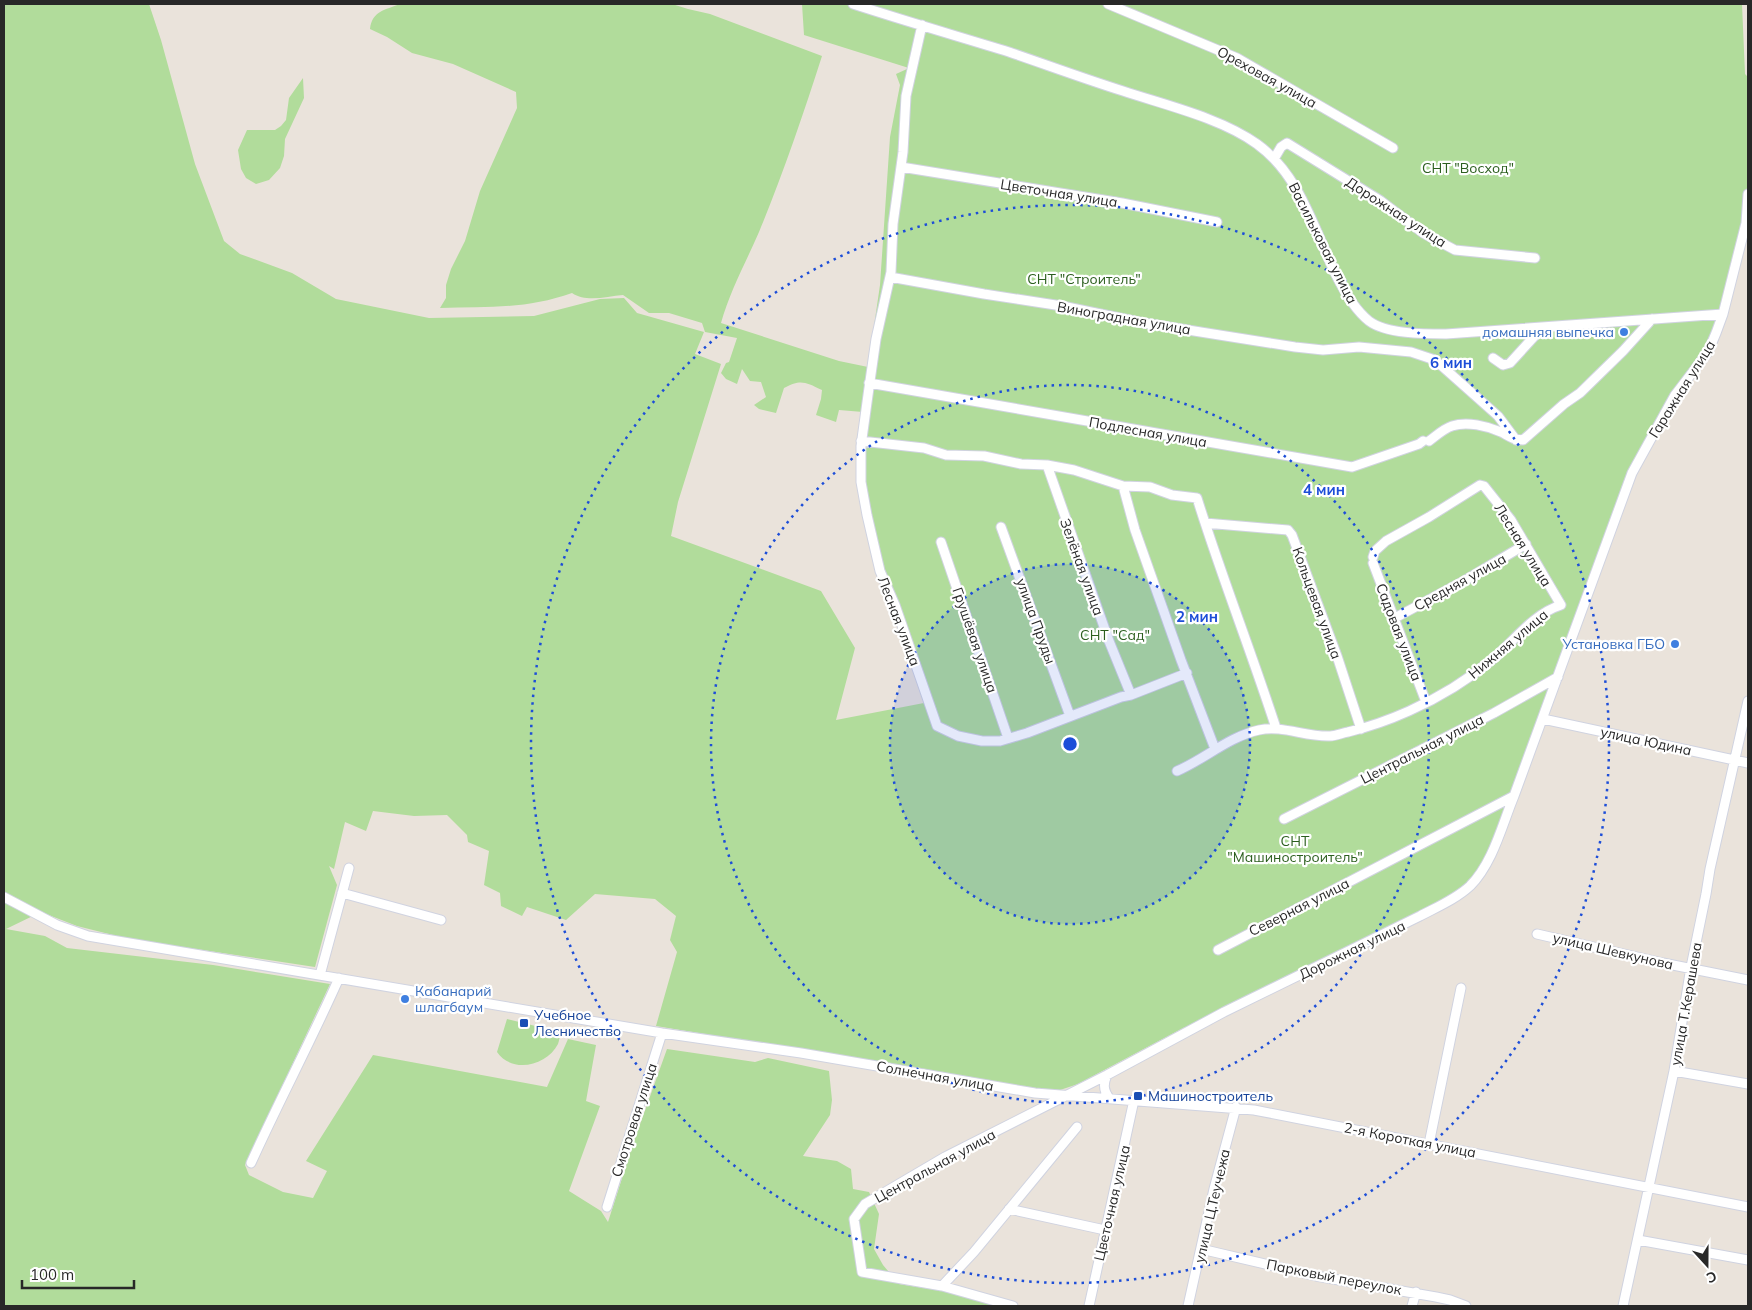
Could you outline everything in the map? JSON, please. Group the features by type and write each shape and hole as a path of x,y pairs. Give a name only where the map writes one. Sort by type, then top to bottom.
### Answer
{"street":[{"name":"Васильковая улица","path":"853,4 1010,53 1229,127 1257,144 1274,159 1292,182 1308,209 1322,245 1344,290 1354,306 1369,322 1415,334 1446,334 1652,319"},
{"path":"881,13 884,4"},
{"name":"Ореховая улица","path":"1108,4 1237,58 1393,148"},
{"path":"922,25 906,96 901,168 893,224 890,277 876,339 861,441 924,448 946,455 984,456 1021,464 1047,465 1074,470 1124,486 1150,487 1172,495 1197,498 1276,728"},
{"name":"Дорожная улица","path":"1274,159 1281,147 1287,143 1380,201 1423,233 1455,250 1535,258"},
{"name":"Цветочная улица","path":"901,168 1122,203 1217,222"},
{"name":"Гаражная улица","path":"1543,718 1632,473 1675,395 1708,352 1723,314 1746,223 1748,194"},
{"name":"Виноградная улица","path":"890,277 1294,347 1323,350 1359,347 1411,352 1435,360 1498,416 1516,440"},
{"path":"1516,440 1523,440 1564,404 1580,393 1623,351 1652,319 1723,314"},
{"path":"1493,358 1504,365 1510,363 1542,328"},
{"name":"Подлесная улица","path":"869,383 1352,467 1419,444 1452,426 1467,424 1484,426 1516,440"},
{"name":"Лесная улица","path":"861,441 861,482 880,570 895,604 937,726 958,736 982,741 1000,741 1008,738"},
{"name":"Зелёная улица","path":"1047,465 1109,641 1131,695"},
{"name":"Лесная улица","path":"1373,560 1375,551 1386,541 1480,485 1484,486 1511,520 1560,605"},
{"path":"1124,486 1135,530 1203,722 1215,749"},
{"name":"Кольцевая улица","path":"1205,522 1288,530 1292,535 1337,656 1361,729"},
{"name":"улица Пруды","path":"1001,527 1070,716"},
{"name":"Грушёвая улица","path":"942,542 1008,738"},
{"name":"Средняя улица","path":"1393,619 1464,581 1526,544"},
{"name":"Садовая улица","path":"1373,560 1393,619 1426,702"},
{"name":"Нижняя улица","path":"1177,771 1193,764 1215,749 1242,735 1258,730 1276,728 1330,736 1361,729 1391,719 1426,702 1471,676 1494,659 1538,618 1551,608 1560,605"},
{"path":"1008,738 1131,695 1186,673"},
{"name":"Центральная улица","path":"1284,819 1476,722 1558,677"},
{"name":"улица Т.Керашева","path":"1623,1306 1674,1071 1690,968 1710,869 1748,701"},
{"name":"Дорожная улица","path":"1069,1095 1224,1012 1420,916 1465,890 1478,877 1485,865 1514,796 1543,718"},
{"name":"улица Юдина","path":"1543,718 1748,763"},
{"name":"Северная улица","path":"1218,950 1514,796"},
{"path":"320,975 349,868"},
{"path":"342,892 441,920"},
{"path":"4,897 57,925 88,936 662,1033"},
{"name":"улица Шевкунова","path":"1537,934 1748,980"},
{"path":"252,1164 275,1111 313,1037 339,978"},
{"path":"1429,1144 1461,988"},
{"name":"Солнечная улица","path":"662,1033 1035,1093 1069,1095"},
{"name":"Смотровая улица","path":"607,1207 662,1033"},
{"path":"1674,1071 1748,1084"},
{"path":"1108,1075 1104,1088 1106,1095 1110,1099"},
{"name":"Центральная улица","path":"942,1286 862,1272 854,1219 865,1204 945,1157 1069,1095"},
{"name":"2-я Короткая улица","path":"1069,1095 1236,1107 1748,1207"},
{"name":"Цветочная улица","path":"1089,1306 1134,1100"},
{"name":"улица Ц.Теучежа","path":"1188,1306 1214,1189 1236,1107"},
{"path":"1013,1306 942,1286 974,1252 1078,1127"},
{"path":"1009,1209 1105,1230"},
{"path":"1638,1240 1748,1260"},
{"name":"Парковый переулок","path":"1201,1249 1316,1276 1416,1292 1466,1306"},
{"path":"1412,1306 1416,1292"}],"green space":[{"path":"4,4 149,4 161,40 195,164 224,241 240,254 292,273 336,299 429,318 534,316 600,299 624,298 637,313 704,332 695,354 721,364 678,502 671,536 821,591 855,648 836,720 929,702 906,640 867,515 861,446 891,272 912,69 804,35 802,4 1742,4 1745,74 1748,77 1748,194 1716,333 1675,395 1632,473 1493,849 1465,890 1186,1033 1185,1027 1078,1084 1060,1090 1034,1088 656,1026 677,952 670,940 676,916 655,899 595,894 566,920 527,907 522,916 501,906 500,893 484,885 489,851 468,842 467,835 447,815 414,816 373,811 366,831 345,822 334,869 329,866 337,885 315,967 129,939 77,926 41,912 6,929 45,936 67,948 213,965 330,984 245,1165 249,1175 283,1192 313,1198 327,1171 306,1161 373,1055 547,1087 568,1039 596,1045 586,1101 600,1106 569,1191 601,1211 608,1222 633,1144 667,1049 755,1062 768,1058 829,1071 832,1100 830,1115 803,1156 837,1161 851,1169 853,1189 869,1192 879,1214 874,1249 883,1265 899,1284 943,1291 1008,1306 4,1306"},
{"path":"400,4 672,4 710,14 822,56 776,188 721,323 839,361 868,367 880,285 890,137 900,85 896,74 907,69 910,71 889,272 863,412 839,410 836,422 816,415 822,390 803,383 795,383 784,388 776,413 759,409 754,405 766,397 761,382 750,381 742,369 737,384 726,379 721,373 726,363 729,362 737,338 705,332 702,323 669,313 649,313 623,295 584,298 572,293 523,305 440,308 446,298 446,285 451,269 465,241 480,191 517,108 516,92 453,64 412,53 370,29 373,18 376,15"},
{"path":"303,78 304,98 285,139 284,156 280,168 269,180 256,184 246,178 241,169 238,150 247,130 275,130 281,126 286,120 289,98"},
{"path":"507,1019 560,1032 558,1044 553,1052 538,1062 520,1065 511,1063 503,1059 497,1052"}],"place":[{"name":"домашняя выпечка","path":"1624,332"},
{"name":"Установка ГБО","path":"1675,644"},
{"name":"Кабанарий шлагбаум","path":"405,999"},
{"name":"Учебное Лесничество","path":"524,1023"},
{"name":"Машиностроитель","path":"1138,1096"}],"park label":[{"name":"СНТ \"Восход\"","path":"1468,168"},
{"name":"СНТ \"Строитель\"","path":"1084,279"},
{"name":"СНТ \"Сад\"","path":"1115,635"},
{"name":"СНТ \"Машиностроитель\"","path":"1295,850"}]}
